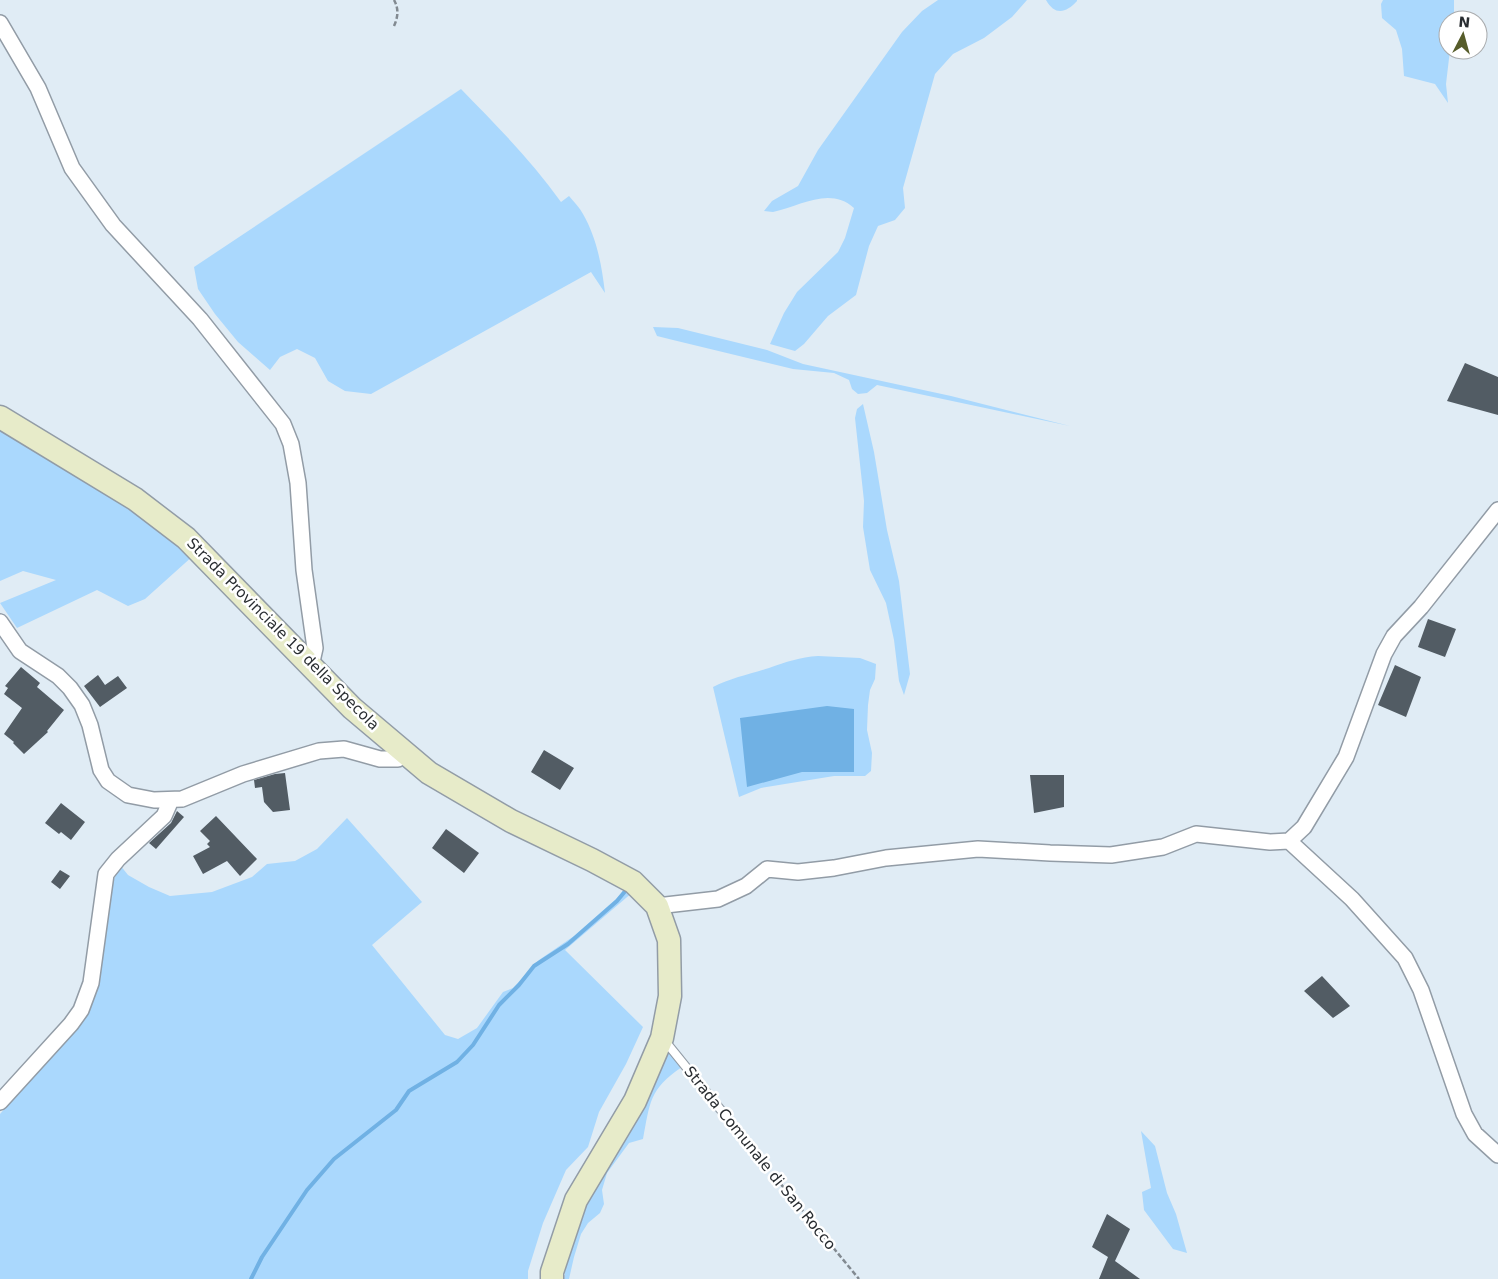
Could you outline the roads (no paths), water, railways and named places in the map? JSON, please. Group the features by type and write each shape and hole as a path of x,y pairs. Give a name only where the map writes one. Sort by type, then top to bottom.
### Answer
{"main road":[{"name":"Strada Provinciale 19 della Specola","path":"0,417 135,499 186,538 352,708 429,773 511,821 633,882 657,906 669,940 670,996 662,1038 635,1101 576,1200 552,1272 552,1279"}],"street":[{"path":"0,23 38,88 72,168 114,226 200,319 282,424 291,444 298,483 304,570 315,648 311,666"},
{"path":"657,906 718,899 746,886 767,869 798,872 932,852 978,849 1050,854 1111,855 1163,847 1196,834 1270,842 1289,841 1304,827 1346,757 1384,654 1394,636 1421,607 1498,510"},
{"path":"0,622 20,650 58,676 70,688 90,725 101,770 108,781 128,794 154,800 182,799 243,774 319,751 344,749 380,759 398,759 405,753"},
{"path":"0,1102 71,1024 80,1010 90,983 106,874 118,859 164,816 172,800"},
{"path":"1289,841 1352,899 1405,958 1421,990 1464,1114 1475,1134 1498,1155"}],"lane":[{"name":"Strada Comunale di San Rocco","path":"662,1038 733,1125"}],"waterway":[{"path":"251,1279 262,1257 307,1190 334,1159 396,1110 409,1091 457,1062 473,1045 499,1005 519,985 534,966 568,944 617,901 627,889"}]}
